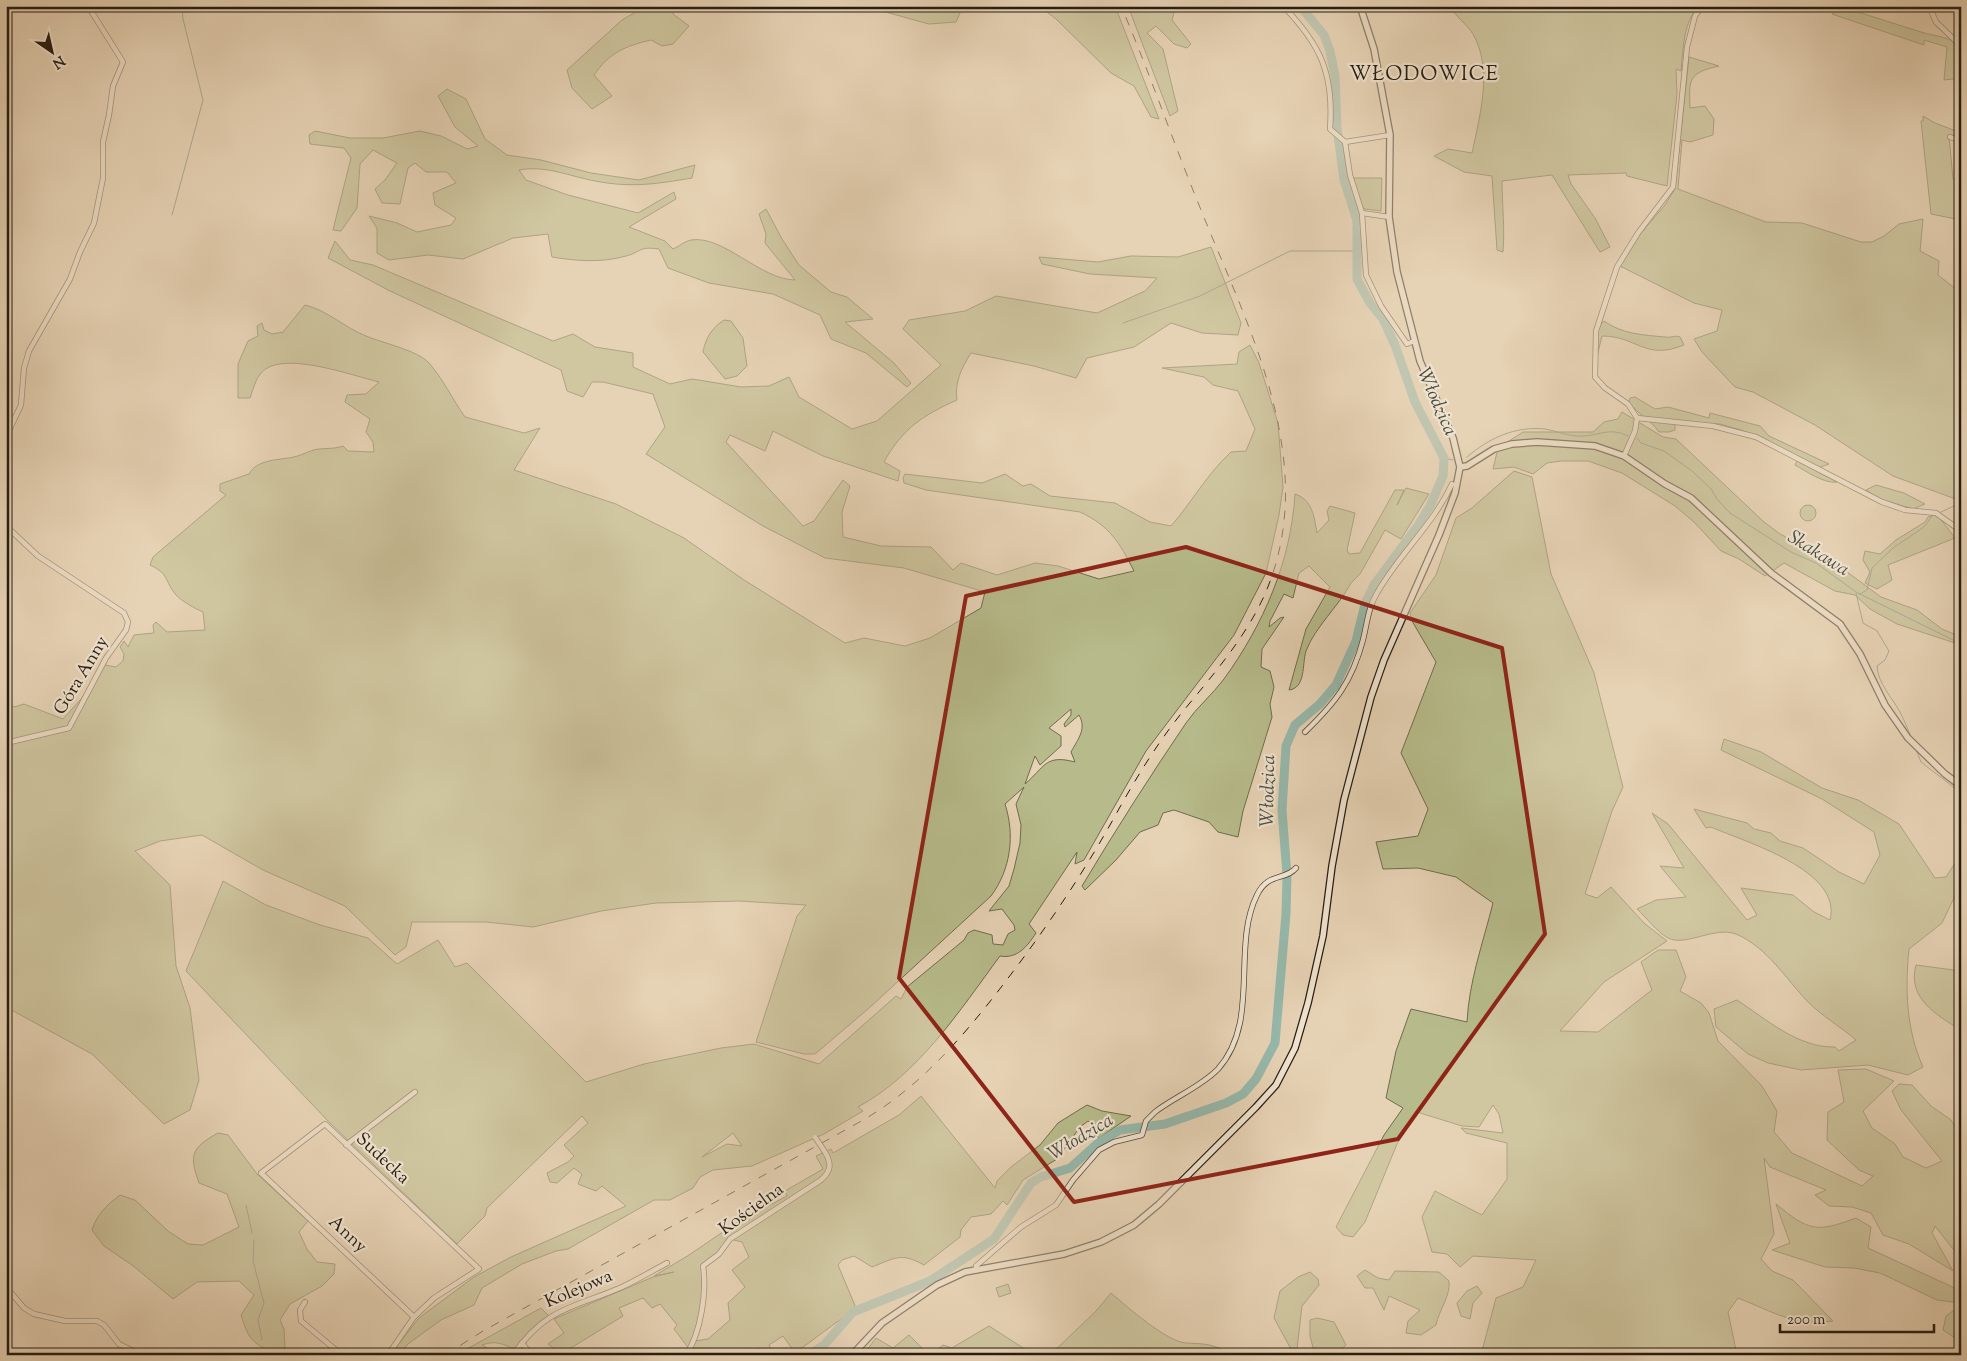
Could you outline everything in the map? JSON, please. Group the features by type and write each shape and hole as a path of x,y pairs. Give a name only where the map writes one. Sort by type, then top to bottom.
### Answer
{"street":[{"path":"6,437 21,406 24,368 29,351 70,279 98,212 103,178 103,142 113,86 123,62 88,6"},
{"path":"1283,6 1310,37 1324,60 1332,102 1330,129 1343,141 1350,175 1362,213 1366,275 1381,306 1407,344 1414,341"},
{"path":"1305,732 1338,698 1348,682 1357,660 1368,613 1375,595 1427,526 1460,467 1453,438 1426,375 1414,341 1397,272 1389,217 1390,135 1374,49 1360,6"},
{"path":"1624,456 1628,449 1637,418 1628,404 1605,388 1596,377 1596,331 1617,267 1638,233 1673,187 1687,47 1695,16 1700,9 1706,6"},
{"path":"1929,6 1936,22 1961,46"},
{"path":"1343,141 1390,135"},
{"path":"1950,137 1961,141"},
{"path":"1362,213 1389,217"},
{"path":"1590,378 1596,377"},
{"path":"1637,418 1713,426 1756,437 1882,502 1905,510 1936,513 1961,531"},
{"path":"1460,467 1467,466 1494,449 1512,444 1537,442 1586,445 1607,448 1624,456 1665,484 1691,498 1771,573 1840,624 1860,654 1885,705 1908,738 1945,774 1961,786"},
{"path":"852,1355 882,1323 937,1284 965,1272 1064,1254 1101,1242 1123,1232 1159,1204 1276,1086 1295,1048 1308,1003 1323,936 1332,866 1345,793 1370,697 1384,660 1439,535 1452,483"},
{"name":"Góra Anny","path":"6,526 38,556 124,613 128,622 123,636 106,658 69,728 6,743"},
{"path":"976,1270 976,1266 1021,1227 1056,1204 1073,1180 1099,1150 1114,1142 1142,1135 1146,1121 1164,1105 1211,1074 1225,1059 1239,1024 1250,916 1256,896 1262,886 1294,870"},
{"path":"346,1145 415,1092"},
{"name":"Sudecka","path":"261,1173 325,1124 479,1269 434,1298 414,1317"},
{"name":"Kościelna","path":"686,1355 694,1341 703,1303 706,1284 703,1266 719,1254 730,1239 821,1180 828,1173 830,1167 825,1152 815,1137"},
{"name":"Anny","path":"261,1173 414,1317"},
{"name":"Kolejowa","path":"513,1355 537,1325 550,1317 582,1301 623,1286 666,1263"},
{"path":"6,1287 24,1308 34,1314 64,1320 96,1321 104,1325 120,1344 141,1355"},
{"path":"305,1302 300,1310 301,1320 342,1355"},
{"path":"388,1355 414,1317"},
{"path":"522,1343 531,1355"},
{"path":"746,1355 758,1351 768,1355"}],"highlighted area":[{"path":"1186,547 1502,648 1545,934 1398,1139 1074,1202 899,978 966,596"}],"green space":[{"path":"646,6 676,6 673,14 689,26 673,44 662,46 651,40 642,42 618,51 606,61 594,75 612,96 592,109 572,88 567,70 622,20"},
{"path":"877,6 963,6 956,22 929,24 882,11"},
{"path":"1032,6 1115,6 1159,119 1151,117 1134,86 1111,73 1055,18 1044,10"},
{"path":"1128,6 1176,6 1172,20 1191,44 1187,48 1174,44 1156,26 1147,33 1163,49 1178,111 1170,116"},
{"path":"1451,6 1700,6 1694,12 1687,27 1681,71 1676,69 1677,94 1667,186 1627,176 1626,173 1568,175 1571,184 1595,218 1610,247 1600,252 1552,175 1502,181 1503,252 1497,250 1492,176 1464,172 1434,156 1448,149 1472,153 1483,92 1484,77 1479,48 1473,34 1455,14"},
{"path":"1853,6 1861,13 1952,41 1961,48 1961,78 1944,80 1947,47 1924,40 1924,45 1832,14 1838,7"},
{"path":"1689,57 1719,66 1701,71 1692,79 1690,108 1705,106 1714,119 1713,135 1690,142 1682,140 1678,189 1766,222 1802,223 1861,242 1872,242 1884,236 1899,224 1923,219 1920,251 1939,261 1938,275 1961,293 1961,501 1893,476 1815,425 1753,392 1735,387 1702,352 1694,339 1717,331 1722,310 1694,303 1620,266 1641,233 1665,205 1675,189"},
{"path":"447,89 466,99 485,139 507,155 541,160 591,173 639,180 695,165 692,178 632,185 595,181 548,170 519,170 526,180 568,195 638,213 674,192 676,199 629,227 665,241 673,249 691,240 703,240 716,244 768,273 795,280 765,243 766,234 759,214 766,209 799,265 831,292 847,297 873,319 845,322 894,363 911,383 907,387 866,353 831,339 820,315 773,294 709,283 668,268 659,249 644,249 608,260 589,261 552,257 548,234 513,238 463,259 428,255 389,260 377,253 377,228 369,216 397,223 417,232 451,225 456,218 435,205 433,193 456,183 447,172 426,172 415,163 408,168 400,204 382,203 375,189 385,180 397,163 373,150 360,164 357,208 341,231 333,230 351,158 344,148 310,144 309,135 315,131 350,138 383,138 420,131 441,136 467,149 478,146 455,127 438,96"},
{"path":"1923,116 1961,133 1961,139 1949,136 1953,179 1961,179 1961,220 1931,214 1921,121 1923,121"},
{"path":"1353,178 1382,178 1381,211 1365,209 1361,206"},
{"path":"335,241 350,260 373,265 553,341 573,334 595,347 633,353 633,367 670,384 692,379 741,387 769,386 789,377 799,397 852,429 877,421 941,365 903,329 909,320 965,311 996,296 1097,313 1145,291 1157,278 1090,274 1042,264 1039,257 1098,262 1131,256 1178,257 1211,247 1241,323 1238,335 1202,333 1171,323 1134,347 1087,358 1076,378 1034,366 971,353 960,375 956,394 957,400 934,411 914,424 898,440 884,462 900,471 898,481 823,456 773,431 765,451 730,435 726,442 803,526 814,521 843,480 850,486 842,512 843,537 881,546 931,547 953,570 961,563 997,575 1035,563 1058,566 1099,579 1134,571 1113,536 1090,517 1080,512 926,490 904,483 903,478 905,474 982,483 1005,474 1023,486 1031,484 1050,496 1115,503 1150,522 1171,526 1207,479 1231,452 1246,451 1255,429 1238,391 1213,385 1204,377 1162,368 1237,364 1239,352 1250,345 1259,363 1278,423 1283,487 1279,515 1266,573 1234,635 1146,751 1084,860 1075,864 1077,852 1029,924 1036,933 1033,938 1016,954 1000,956 954,1019 919,1059 880,1093 858,1107 863,1111 824,1134 752,1166 713,1170 700,1177 693,1188 670,1200 654,1200 568,1249 556,1251 522,1264 482,1288 474,1305 441,1320 408,1344 399,1355 390,1355 419,1318 474,1277 511,1257 626,1206 602,1186 596,1191 578,1184 582,1174 574,1168 557,1183 550,1182 547,1173 568,1162 574,1156 564,1145 588,1123 582,1116 487,1208 485,1216 457,1244 328,1121 186,971 223,881 266,905 320,925 368,938 397,964 438,940 455,967 467,963 586,1082 644,1064 721,1048 754,1044 819,1064 896,996 901,999 907,987 964,940 968,933 974,930 992,935 993,944 1003,945 1008,934 1015,930 1014,925 1002,909 989,911 1009,886 1014,869 1020,843 1021,825 1016,804 1024,787 1005,804 1010,828 1009,852 1003,875 991,896 868,1009 815,1054 804,1054 756,1042 797,916 806,905 739,901 656,903 601,911 533,927 486,922 412,922 406,947 395,955 345,906 263,870 202,835 160,841 135,851 170,885 176,966 190,1008 199,1080 190,1110 164,1124 92,1054 6,1007 6,701 14,707 24,704 63,719 82,698 105,665 116,667 123,661 124,654 120,647 124,641 128,647 134,635 154,633 153,625 156,622 167,632 205,630 203,612 179,598 164,575 150,565 153,557 226,495 220,491 220,484 249,474 257,465 294,457 317,449 343,446 348,451 374,452 373,442 366,432 370,419 345,402 347,395 366,394 379,382 318,366 284,363 271,366 261,373 250,398 238,398 238,364 248,341 258,336 257,326 262,323 264,330 272,334 283,332 305,305 321,311 358,333 424,358 439,376 465,417 524,433 540,428 514,470 616,504 684,538 744,580 845,643 864,638 905,646 930,638 981,608 985,592 904,568 825,558 763,526 646,454 665,427 653,394 603,382 592,382 583,397 567,391 561,370 390,291 328,258","holes":["1071,709 1071,715 1064,724 1065,727 1079,715 1082,725 1081,734 1071,752 1075,762 1065,760 1051,761 1025,784 1035,756 1040,765 1061,746 1061,736 1049,728","733,1133 742,1146 727,1144 702,1157"]},
{"path":"724,320 731,321 743,338 747,366 737,376 725,379 703,352 710,333"},
{"path":"1604,321 1618,329 1633,333 1680,337 1684,345 1671,349 1650,349 1614,337 1602,336 1597,356 1598,327"},
{"path":"1635,397 1655,409 1668,407 1709,418 1710,413 1760,426 1769,436 1829,464 1818,468 1757,436 1720,424 1675,422 1675,430 1659,432 1629,402 1630,398"},
{"path":"1622,412 1663,437 1676,439 1764,522 1780,534 1835,563 1881,597 1917,610 1942,629 1961,637 1961,645 1897,624 1870,609 1855,595 1835,591 1784,563 1765,576 1739,559 1721,551 1694,522 1675,506 1622,473 1588,461 1547,463 1533,474 1514,467 1493,469 1498,448 1523,432 1593,432 1604,422 1618,419"},
{"path":"1797,461 1837,482 1826,481 1815,476 1795,465"},
{"path":"1514,471 1532,477 1551,574 1594,673 1623,787 1612,811 1585,894 1597,898 1611,887 1644,923 1667,941 1604,982 1560,1031 1598,1032 1652,990 1641,962 1658,950 1676,950 1686,977 1680,991 1701,1003 1709,1013 1718,1041 1762,1086 1777,1111 1774,1132 1792,1153 1862,1186 1873,1176 1859,1170 1827,1140 1828,1112 1844,1102 1838,1070 1866,1069 1894,1081 1863,1111 1872,1128 1895,1144 1903,1157 1926,1168 1942,1161 1901,1110 1892,1091 1899,1084 1912,1085 1931,1106 1951,1120 1961,1136 1961,1259 1935,1226 1932,1233 1953,1271 1909,1244 1883,1235 1871,1213 1852,1207 1829,1206 1815,1195 1826,1190 1770,1167 1764,1158 1774,1234 1761,1259 1772,1271 1793,1280 1833,1321 1794,1320 1738,1298 1728,1312 1737,1355 1481,1355 1496,1298 1523,1287 1536,1260 1473,1256 1460,1267 1447,1254 1432,1252 1422,1217 1435,1191 1482,1215 1507,1179 1507,1143 1466,1133 1461,1128 1503,1133 1499,1114 1493,1105 1479,1127 1462,1126 1417,1112 1397,1144 1365,1222 1353,1237 1343,1235 1336,1227 1384,1135 1403,1108 1386,1098 1396,1051 1411,1009 1467,1022 1473,977 1493,903 1456,877 1418,868 1383,869 1376,842 1418,836 1428,809 1401,753 1436,662 1412,621 1410,613 1436,575 1456,518 1472,508"},
{"path":"1876,485 1904,493 1925,504 1913,509 1878,498 1866,490"},
{"path":"1406,488 1429,494 1401,539 1385,530 1360,574 1351,583 1310,642 1306,651 1301,680 1298,685 1289,690 1306,629 1330,587 1309,566 1299,573 1293,598 1284,594 1270,621 1269,627 1284,617 1262,649 1261,667 1270,671 1274,687 1270,704 1272,717 1243,811 1238,837 1218,832 1209,822 1174,810 1163,813 1158,825 1140,832 1116,860 1085,890 1082,886 1159,763 1190,717 1224,679 1263,615 1273,592 1288,544 1295,494 1306,500 1312,510 1317,533 1329,520 1327,511 1330,506 1355,513 1347,550 1349,554 1360,553 1395,490 1404,490 1397,505"},
{"path":"1808,505 1816,513 1808,521 1800,513"},
{"path":"1934,515 1939,517 1955,538 1888,565 1892,580 1877,589 1865,583 1870,572 1863,560 1865,551 1880,554 1896,540 1925,522 1928,517"},
{"path":"1724,739 1761,752 1822,788 1858,800 1899,824 1935,878 1946,877 1957,860 1961,837 1961,883 1942,923 1909,949 1908,1009 1913,1038 1923,1067 1908,1075 1868,1065 1801,1070 1768,1063 1748,1054 1716,1027 1714,1009 1737,1000 1795,1038 1821,1046 1835,1047 1839,1051 1856,1040 1813,1007 1767,955 1747,940 1728,932 1675,940 1668,938 1660,932 1637,909 1656,900 1686,897 1660,866 1684,868 1652,813 1668,824 1747,920 1757,915 1741,888 1793,895 1814,912 1830,920 1830,902 1822,886 1788,860 1711,827 1706,828 1694,809 1747,823 1754,829 1771,833 1780,841 1803,848 1839,872 1864,884 1880,855 1874,832 1822,799 1721,750"},
{"path":"1916,965 1961,971 1961,1030 1933,1012 1920,996 1914,977"},
{"path":"921,1096 995,1188 997,1181 1011,1167 1040,1145 1058,1123 1087,1105 1102,1111 1131,1116 1099,1138 1095,1134 1094,1126 1088,1121 1080,1127 1057,1159 1023,1180 1007,1205 1003,1201 991,1214 971,1217 961,1230 960,1237 924,1265 904,1258 892,1259 872,1267 854,1256 842,1260 838,1265 856,1308 795,1353 783,1336 769,1345 774,1355 686,1355 690,1350 674,1329 677,1325 660,1304 652,1308 643,1298 619,1308 623,1316 561,1354 548,1344 564,1333 554,1319 653,1277 674,1272 654,1276 736,1223 787,1196 785,1191 823,1169 816,1156 831,1149 833,1153 899,1115","holes":["730,1239 742,1242 749,1257 732,1270 745,1287 728,1303 730,1320 708,1339 695,1341 703,1303 703,1266 719,1254"]},
{"path":"218,1133 228,1135 257,1174 308,1221 299,1232 307,1249 317,1262 335,1264 334,1274 322,1286 290,1304 280,1320 284,1329 285,1348 275,1353 256,1343 246,1329 241,1315 254,1295 239,1281 197,1282 173,1299 132,1265 104,1246 92,1230 103,1210 120,1195 135,1200 168,1231 188,1244 203,1245 239,1227 227,1194 199,1183 194,1165 193,1159 197,1148"},
{"path":"1776,1204 1797,1220 1813,1227 1831,1226 1856,1218 1871,1227 1868,1248 1961,1291 1961,1303 1937,1300 1880,1273 1854,1268 1825,1267 1772,1250 1790,1243"},
{"path":"1365,1270 1378,1278 1389,1280 1395,1271 1439,1272 1449,1281 1449,1286 1447,1297 1436,1325 1421,1335 1406,1333 1408,1321 1420,1310 1389,1296 1384,1310 1373,1288 1365,1288 1357,1276"},
{"path":"1310,1272 1318,1279 1319,1285 1302,1306 1297,1349 1291,1349 1274,1318 1280,1291 1298,1277"},
{"path":"1008,1284 1011,1293 999,1297 996,1288"},
{"path":"1477,1286 1482,1293 1473,1303 1470,1319 1461,1316 1457,1303 1467,1291"},
{"path":"1111,1293 1168,1337 1186,1343 1210,1345 1234,1355 1050,1355 1096,1311"},
{"path":"1961,1305 1961,1342 1943,1330 1946,1316"},
{"path":"541,1308 552,1319 529,1334 525,1346 516,1350 503,1344 491,1343 482,1345 492,1351 490,1355 456,1355"},
{"path":"1317,1318 1334,1322 1346,1345 1335,1355 1315,1355 1310,1336 1310,1320"},
{"path":"989,1326 1034,1355 931,1355 943,1345 952,1348"},
{"path":"909,1335 929,1355 863,1355 876,1338 893,1348"}],"waterway":[{"path":"172,215 203,100 183,19 182,6"},
{"name":"Włodzica","path":"809,1355 824,1345 853,1312 930,1281 994,1239 1031,1183 1041,1177 1070,1168 1098,1143 1120,1130 1165,1124 1226,1103 1243,1094 1256,1079 1275,1043 1286,914 1287,875 1282,810 1286,746 1295,725 1320,704 1336,685 1356,641 1365,604 1374,585 1417,527 1430,506 1443,476 1444,458 1415,402 1395,345 1383,319 1370,303 1357,279 1357,221 1344,180 1337,128 1335,76 1330,51 1324,35 1300,6"},
{"path":"1123,323 1200,296 1290,251 1356,251"},
{"name":"Skakawa","path":"1467,457 1493,439 1523,429 1545,429 1578,436 1610,432 1628,436"},
{"name":"Skakawa","path":"1637,438 1641,443 1664,451 1692,471 1711,489 1717,499 1730,513 1791,552 1816,563 1856,592 1961,644"},
{"name":"Skakawa","path":"1444,458 1453,460"},
{"path":"1941,512 1961,503"},
{"path":"1860,594 1867,590 1872,568 1893,548 1924,527 1932,516"},
{"name":"Skakawa","path":"1856,593 1863,623 1877,631 1889,651 1885,660 1877,666 1878,673 1883,685 1900,712 1910,735"},
{"name":"Skakawa","path":"1917,752 1921,762 1961,793"},
{"path":"246,1205 252,1233"},
{"path":"254,1240 253,1261 264,1303 258,1320 262,1340"}],"railway":[{"path":"445,1355 483,1331 865,1119 909,1088 965,1032 1029,949 1083,870 1156,748 1227,657 1257,611 1265,594 1280,544 1285,495 1282,445 1271,395 1256,346 1238,298 1189,180 1121,6"}],"district":[{"name":"WŁODOWICE","path":"1424,75"}]}
